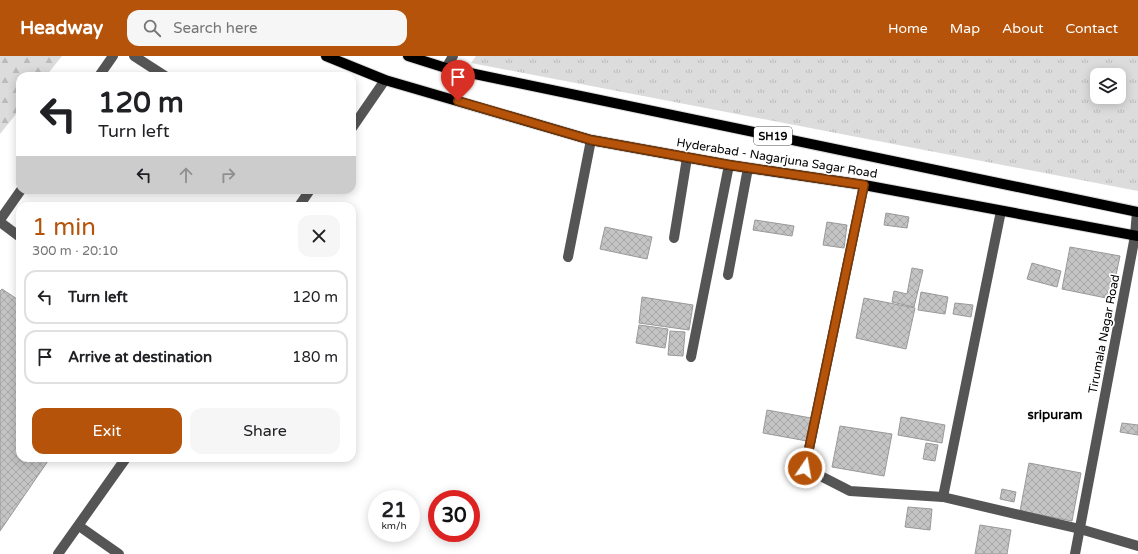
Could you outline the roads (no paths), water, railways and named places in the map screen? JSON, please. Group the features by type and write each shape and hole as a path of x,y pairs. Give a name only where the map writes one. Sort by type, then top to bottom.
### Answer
{"main road":[{"name":"Hyderabad - Nagarjuna Sagar Road","path":"326,56 385,80 591,140 687,158 864,185 1137,236"},
{"name":"Hyderabad - Nagarjuna Sagar Road","path":"408,56 446,68 1137,212"}],"street":[{"path":"102,72 113,56"},
{"path":"134,56 159,72"},
{"path":"446,68 453,56"},
{"path":"356,122 385,80"},
{"path":"568,257 591,140"},
{"path":"674,238 687,158"},
{"path":"691,357 730,165"},
{"path":"728,275 748,168"},
{"path":"864,185 805,468 850,491 943,497 1080,529 1138,546"},
{"path":"16,233 0,221 18,194"},
{"path":"943,497 1001,210"},
{"name":"Tirumala Nagar Road","path":"1075,554 1137,236 1137,212"},
{"path":"58,554 123,462"},
{"path":"78,526 119,554"}],"district":[{"name":"sripuram","path":"1055,415"}]}
